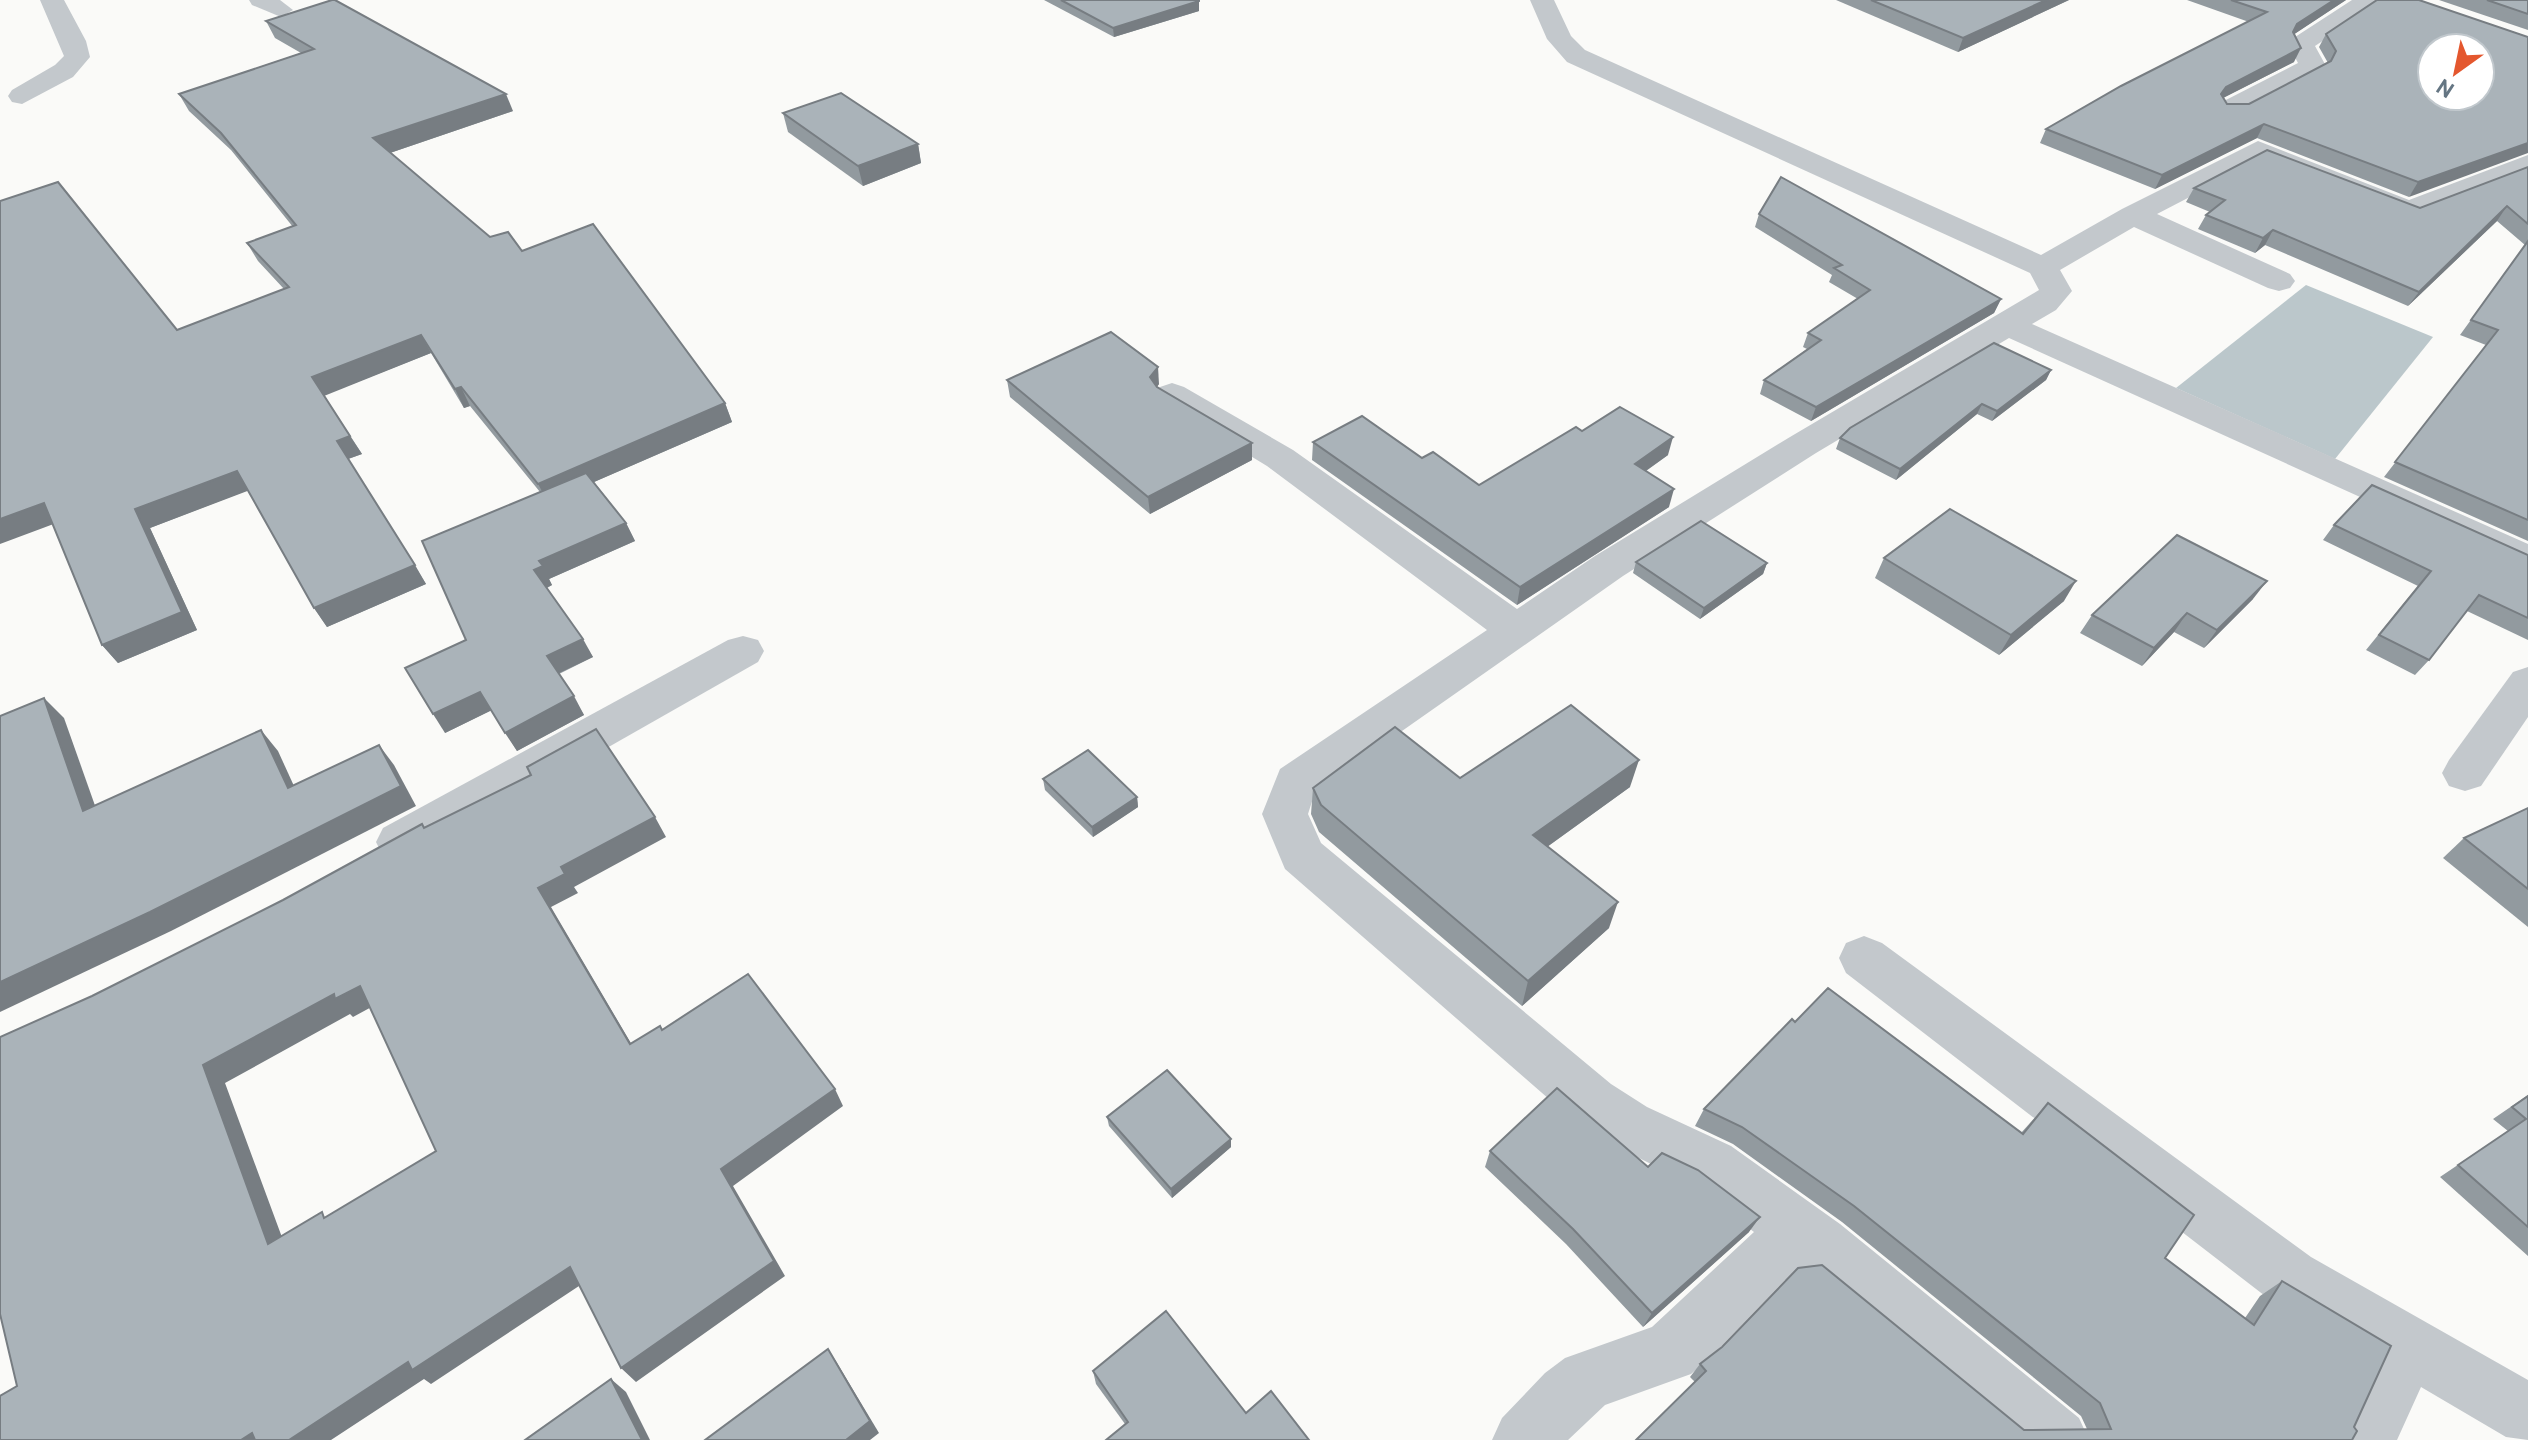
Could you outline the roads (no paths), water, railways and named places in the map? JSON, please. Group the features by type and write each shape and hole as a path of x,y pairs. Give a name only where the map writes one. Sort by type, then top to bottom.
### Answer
{"street":[{"path":"22,96 64,71 77,57 72,32 55,13 52,0"},
{"path":"1542,0 1560,39 1576,56 2042,267 2056,291 2044,303 1609,566 1296,782 1285,814 1302,855 1592,1102 1628,1125 1711,1165 1819,1245 2057,1440"},
{"path":"2230,109 2313,66 2301,44 2352,9 2372,0"},
{"path":"2042,267 2258,150 2409,211 2528,164"},
{"path":"2133,215 2279,281"},
{"path":"2005,324 2528,560"},
{"path":"1172,394 1280,458 1516,630"},
{"path":"364,861 743,651"},
{"path":"2465,773 2528,683"},
{"path":"1864,958 2290,1278 2528,1415"},
{"path":"1524,1440 1567,1395 1587,1380 1669,1352 1689,1337 1770,1254 1819,1245"},
{"path":"2364,1440 2408,1346"}]}
